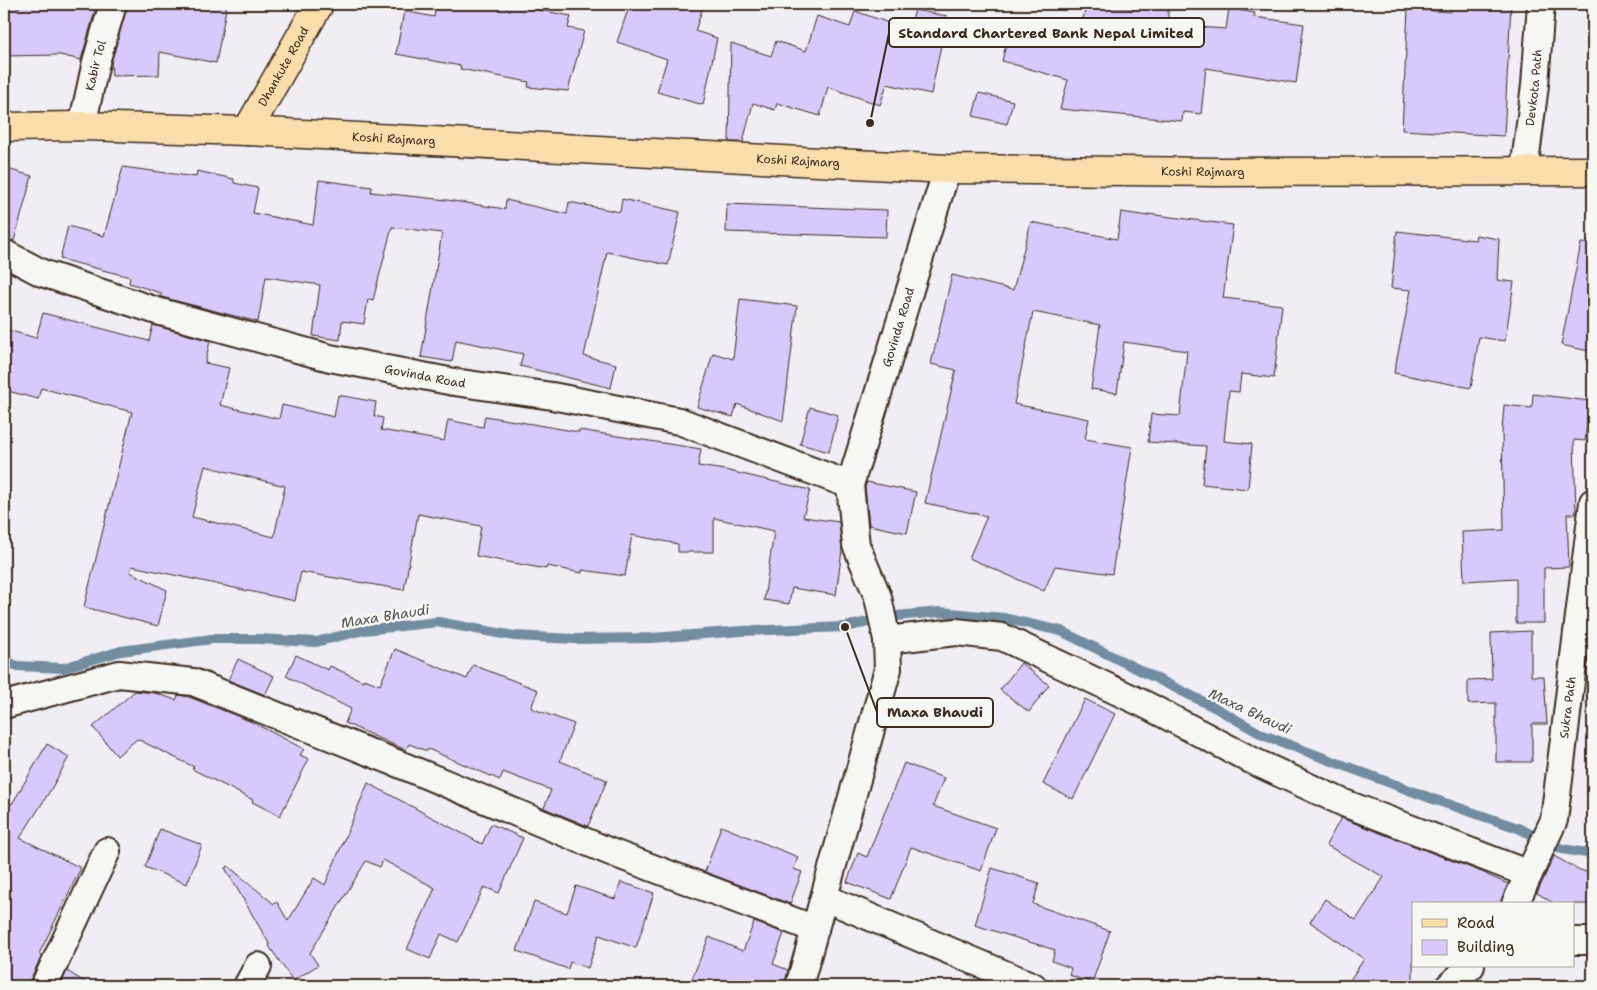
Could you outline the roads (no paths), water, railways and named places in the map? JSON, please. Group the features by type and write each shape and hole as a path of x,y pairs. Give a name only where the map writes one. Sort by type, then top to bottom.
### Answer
{"main road":[{"name":"Dhankute Road","path":"247,131 319,4"},
{"name":"Koshi Rajmarg","path":"4,128 82,126 247,131 947,168 1217,172 1593,171"}],"street":[{"name":"Kabir Tol","path":"82,126 96,62 112,4"},
{"name":"Devkota Path","path":"1524,171 1535,85 1541,4"},
{"name":"Govinda Road","path":"800,986 888,669 887,640 878,597 856,545 850,486 947,168"},
{"name":"Govinda Road","path":"4,253 42,273 157,311 330,358 454,382 552,396 679,421 850,486"},
{"name":"Sukra Path","path":"1516,902 1554,820 1593,502"},
{"path":"887,640 956,632 1002,637 1146,705 1253,761 1344,803 1531,869"},
{"path":"4,705 119,674 193,682 400,764 613,853 815,929"},
{"path":"44,986 107,851"},
{"path":"825,898 1033,986"},
{"path":"1574,941 1593,941"},
{"path":"1449,986 1469,968"}],"waterway":[{"name":"Maxa Bhaudi","path":"4,660 17,666 63,668 121,651 212,639 316,642 364,630 438,622 514,636 575,639 652,638 742,631 845,627 896,616 940,612 1003,618 1061,631 1214,707 1263,735 1433,799 1518,828 1562,849 1593,854"}],"place":[{"name":"Standard Chartered Bank Nepal Limited","path":"870,123"},
{"name":"Maxa Bhaudi","path":"845,627"}]}
